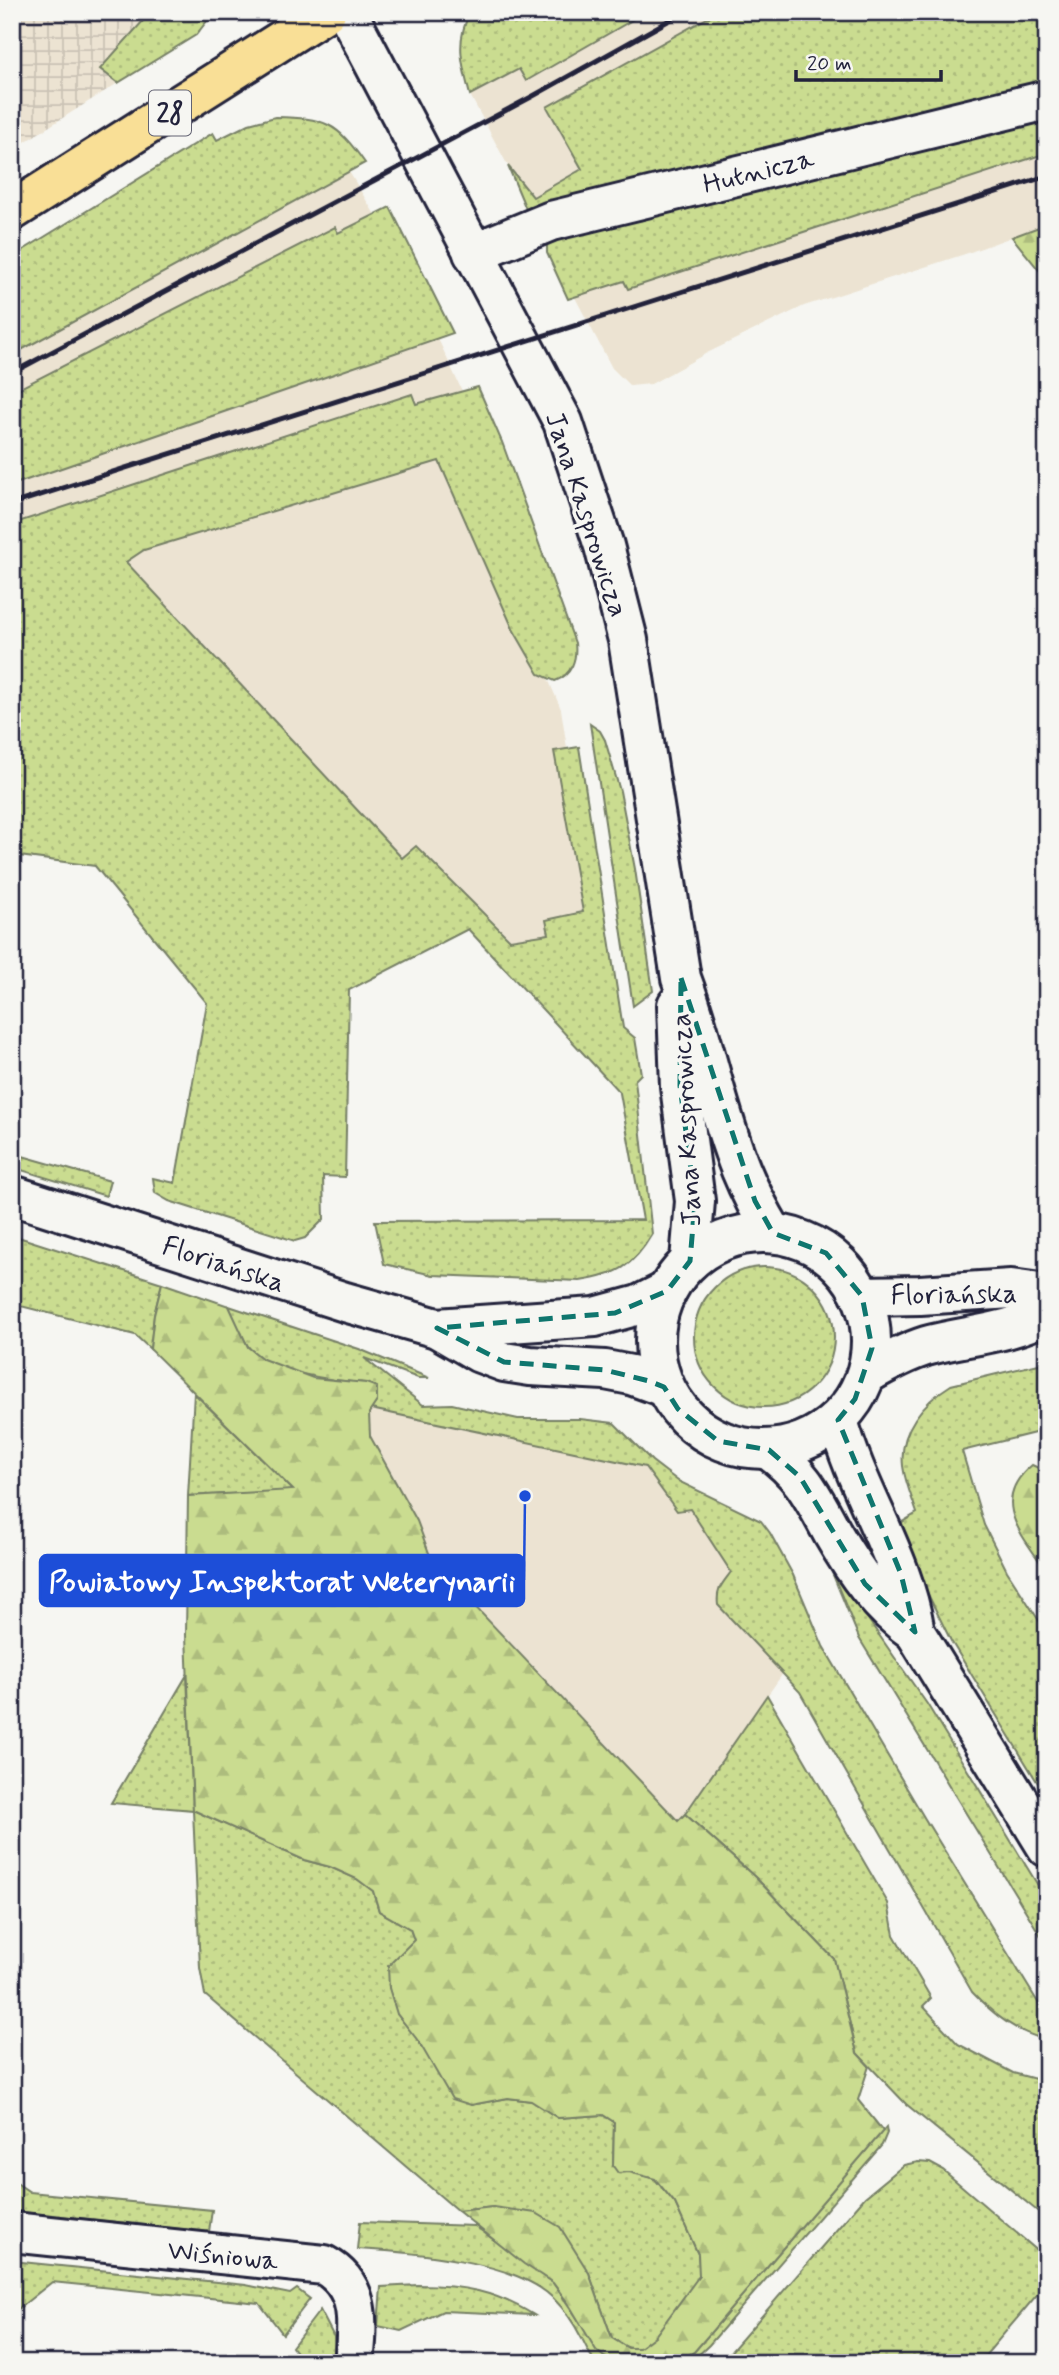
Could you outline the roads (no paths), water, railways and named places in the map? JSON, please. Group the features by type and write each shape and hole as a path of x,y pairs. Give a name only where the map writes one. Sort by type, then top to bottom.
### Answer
{"main road":[{"name":"28","path":"12,211 326,12"},
{"name":"Jana Kasprowicza","path":"347,12 563,422 604,546 628,640 681,978 740,1169 773,1233"},
{"name":"Hutnicza","path":"473,253 551,220 1047,100"},
{"name":"Jana Kasprowicza","path":"681,978 677,1008 680,1086 695,1201 690,1261"},
{"name":"Floriańska","path":"12,1195 355,1306 437,1328 480,1353 504,1362 605,1370 631,1375 664,1387"},
{"path":"773,1233 802,1239 826,1253 847,1271 862,1296 870,1321 872,1348 867,1374 855,1399 838,1420 817,1436 794,1446 768,1450 743,1448 718,1441 696,1427 678,1409 664,1387 656,1364 654,1339 658,1314 667,1291 690,1261 715,1244 743,1234 773,1233"},
{"name":"Floriańska","path":"862,1296 1011,1289 1047,1294"},
{"name":"Floriańska","path":"437,1328 595,1317 639,1305 667,1291"},
{"name":"Floriańska","path":"867,1374 898,1356 917,1349 1025,1324 1047,1313"},
{"path":"838,1420 850,1456 901,1573 915,1632 1047,1847"},
{"path":"768,1450 800,1477 853,1568 873,1594 897,1619 915,1632"},
{"name":"Wiśniowa","path":"12,2232 324,2265 345,2280 353,2295 357,2314 354,2363"}],"railway":[{"path":"12,373 535,95 684,12"},
{"path":"12,504 1047,176"}],"place":[{"name":"Powiatowy Inspektorat Weterynarii","path":"525,1496"}]}
